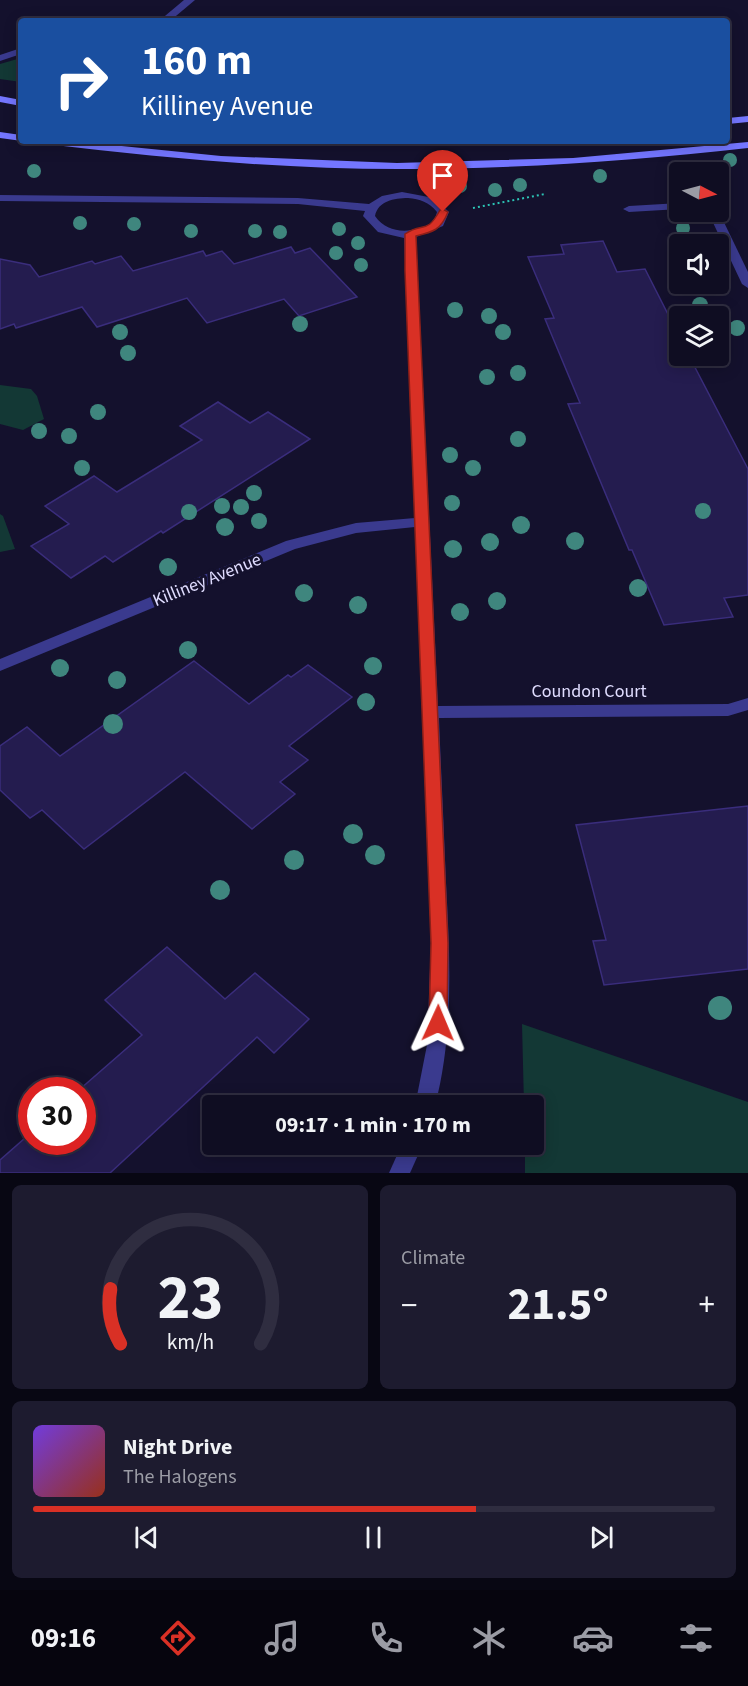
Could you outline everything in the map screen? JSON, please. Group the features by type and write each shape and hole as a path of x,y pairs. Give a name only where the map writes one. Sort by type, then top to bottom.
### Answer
{"main road":[{"path":"0,99 18,102"},
{"path":"730,121 748,119"},
{"path":"0,135 18,138"},
{"path":"85,144 269,160 458,165 605,159 748,145"}],"street":[{"path":"168,18 190,0"},
{"path":"0,58 18,52"},
{"path":"0,198 298,201 371,208 391,196 413,195 424,197 440,206 443,212 442,218 432,229 399,234 378,227 369,216 371,208"},
{"path":"629,209 669,207"},
{"path":"718,222 748,284"},
{"path":"410,234 440,943 438,1023 432,1080 428,1095"},
{"name":"Killiney Avenue","path":"0,665 291,546 356,528 421,522"},
{"name":"Coundon Court","path":"430,712 728,710 748,704"},
{"path":"399,1173 408,1155"}],"path":[{"path":"442,218 485,204 550,193"}],"green space":[{"path":"18,59 18,82 0,79 0,64"},
{"path":"0,385 31,389 37,396 44,419 23,430 0,424"},
{"path":"0,514 3,516 15,549 0,552"},
{"path":"522,1024 748,1102 748,1173 525,1173 525,1155 544,1155 544,1095 524,1095"}],"building":[{"path":"603,241 617,272 645,269 669,316 669,366 694,366 748,469 748,595 724,598 733,617 664,625 632,550 629,550 568,404 580,403 545,319 554,318 528,257 564,254 561,245"},
{"path":"291,247 295,253 310,248 357,297 299,316 284,299 207,323 187,298 97,327 82,307 16,328 14,324 0,329 0,259 30,265 39,277 92,261 95,264 121,256 133,271 203,251 206,256 222,251 234,264"},
{"path":"218,402 250,423 268,412 310,439 163,533 161,531 113,562 105,556 71,578 31,546 69,524 45,506 94,476 117,492 202,440 180,426"},
{"path":"194,661 249,704 288,675 291,677 308,665 352,697 289,746 308,760 280,782 295,794 252,829 185,772 84,849 42,810 30,818 0,790 0,746 27,727 60,756"},
{"path":"748,806 748,969 604,985 593,941 606,940 576,825"},
{"path":"167,947 225,999 255,973 309,1019 274,1053 257,1037 110,1173 0,1173 0,1160 18,1144 18,1155 96,1155 96,1077 94,1077 142,1035 105,1000"}],"route":[{"path":"438,1023 440,943 410,234 432,229 442,218 443,212"}]}
